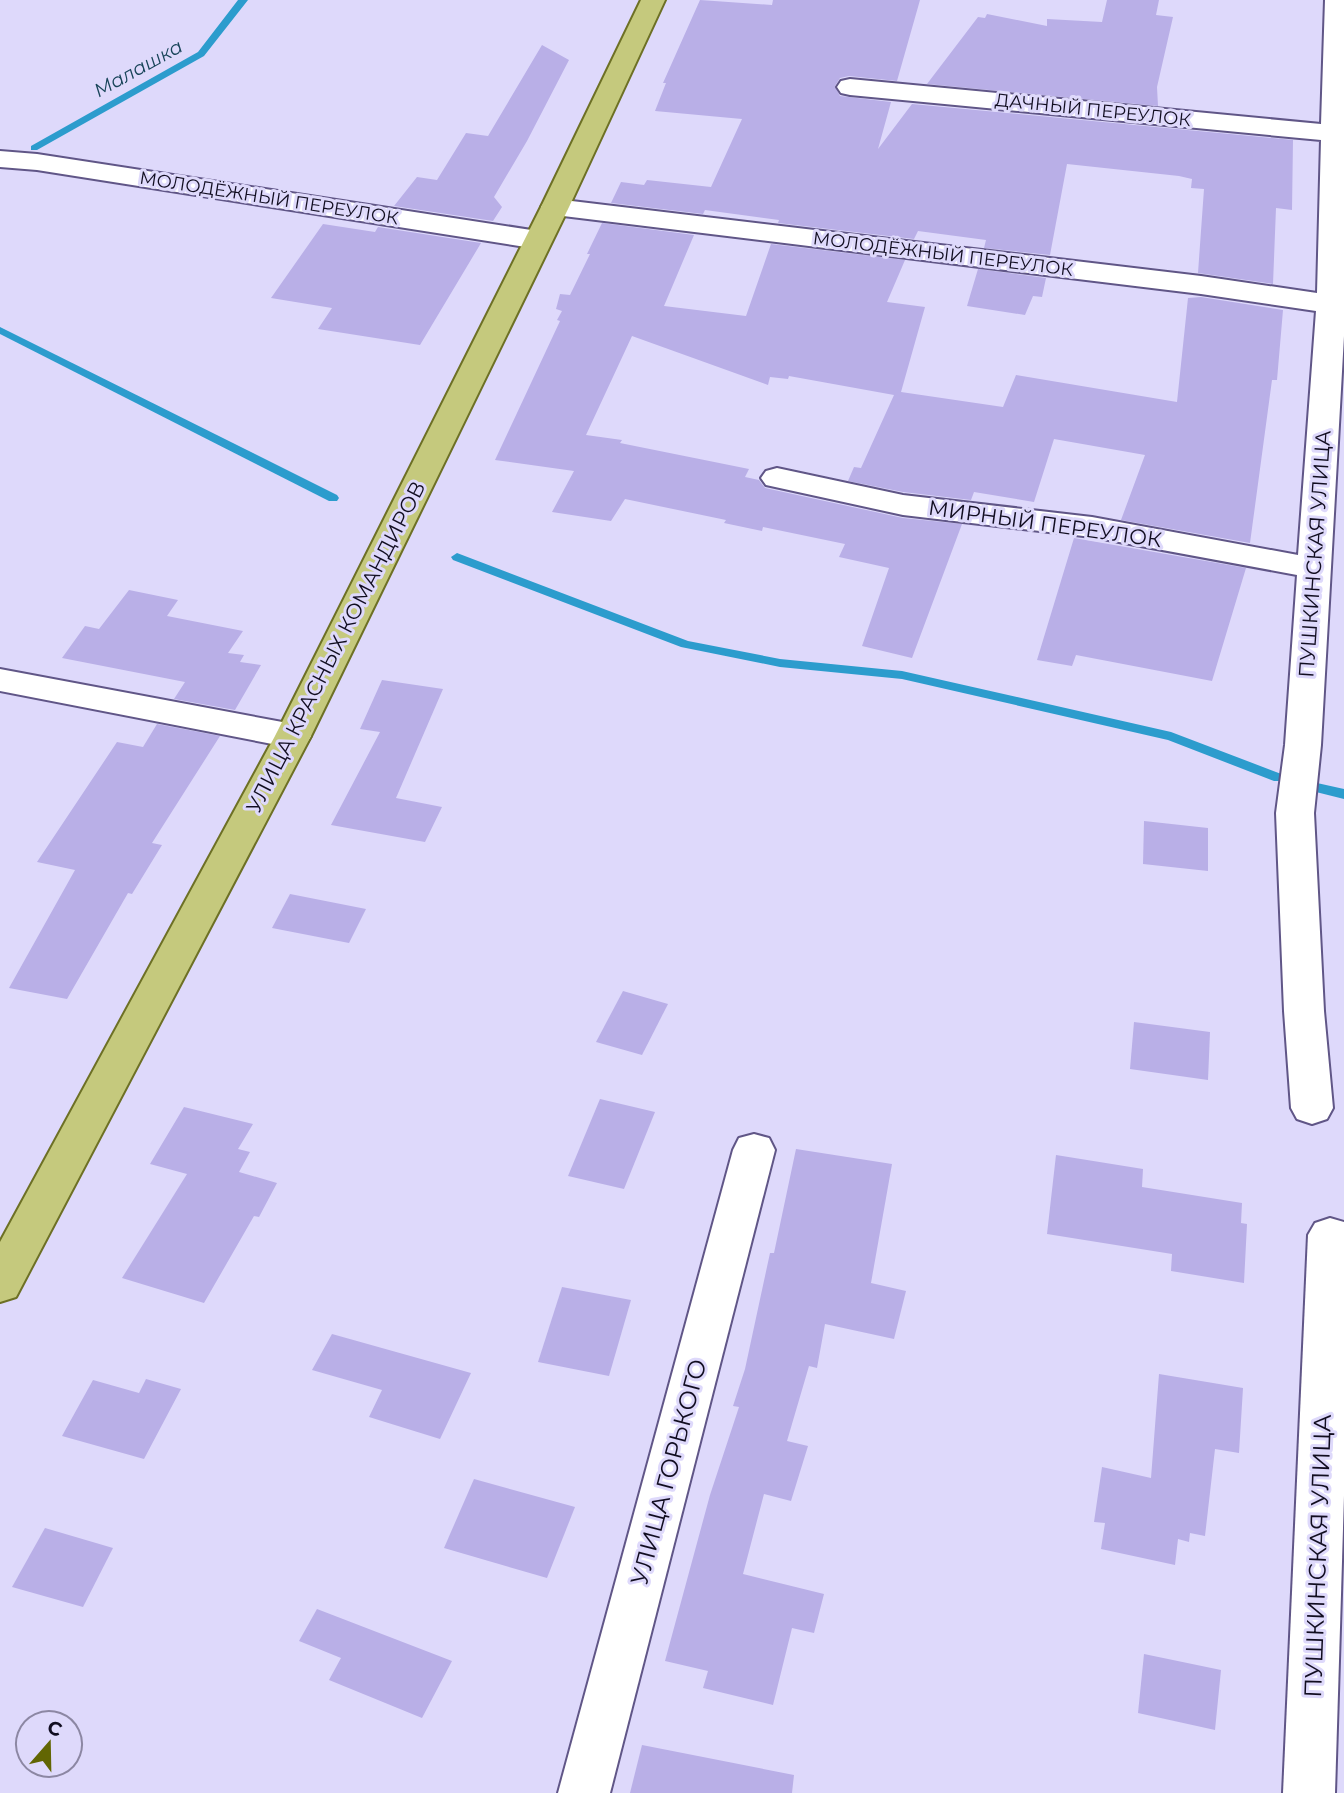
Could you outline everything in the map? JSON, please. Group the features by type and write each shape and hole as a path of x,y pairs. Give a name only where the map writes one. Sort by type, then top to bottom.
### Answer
{"main road":[{"name":"УЛИЦА КРАСНЫХ КОМАНДИРОВ","path":"0,1284 293,736 555,207 653,0"}],"street":[{"name":"ПУШКИНСКАЯ УЛИЦА","path":"1312,1108 1304,1011 1295,813 1303,745 1313,568 1331,503 1331,304 1337,0"},
{"name":"ДАЧНЫЙ ПЕРЕУЛОК","path":"850,88 1336,132"},
{"name":"МОЛОДЁЖНЫЙ ПЕРЕУЛОК","path":"0,159 37,162 538,240"},
{"name":"МОЛОДЁЖНЫЙ ПЕРЕУЛОК","path":"555,207 1201,285 1331,304"},
{"name":"МИРНЫЙ ПЕРЕУЛОК","path":"777,478 903,505 1092,527 1313,568"},
{"path":"0,680 293,736"},
{"name":"УЛИЦА ГОРЬКОГО","path":"584,1793 754,1150"},
{"name":"ПУШКИНСКАЯ УЛИЦА","path":"1309,1793 1330,1235"}],"building":[{"path":"700,0 772,5 773,0 920,0 897,81 849,76 840,78 835,86 840,96 891,102 878,149 912,104 1293,140 1292,210 1276,208 1273,284 1198,273 1204,189 1191,188 1192,179 1179,176 1067,164 1050,255 984,248 986,240 918,231 914,239 778,223 779,220 705,210 703,214 611,203 621,182 644,185 647,180 711,187 742,119 655,111 666,83 663,83"},
{"path":"1107,0 1159,0 1156,15 1173,17 1157,87 1158,106 927,84 978,17 985,18 987,14 1047,26 1047,19 1102,22"},
{"path":"542,45 569,60 494,197 502,207 493,221 394,206 417,177 437,180 466,133 488,136"},
{"path":"602,223 694,235 664,306 746,316 771,244 905,260 887,302 925,307 901,392 1003,407 1016,375 1177,402 1188,298 1201,297 1283,310 1277,380 1272,380 1250,543 1121,520 1145,455 1054,439 1034,502 974,492 971,500 903,492 848,481 854,467 861,468 894,395 789,376 788,379 770,377 768,385 632,336 586,435 622,440 620,443 749,469 745,477 759,480 765,488 903,518 962,524 912,658 862,646 889,568 839,557 845,544 763,527 762,531 724,523 726,520 625,499 611,521 552,512 574,471 495,460 560,321 557,320 562,311 556,309 560,294 570,295"},
{"path":"323,224 375,232 378,227 481,243 420,345 318,329 332,308 271,298"},
{"path":"978,269 1046,278 1042,297 1033,296 1025,315 967,306"},
{"path":"1074,538 1246,568 1212,681 1076,655 1072,666 1037,660"},
{"path":"129,590 178,600 167,616 243,631 228,653 244,655 240,662 261,665 235,710 174,699 185,682 62,658 85,626 99,629"},
{"path":"382,680 443,689 396,798 442,807 425,842 331,825 380,732 360,729"},
{"path":"157,724 220,736 152,843 162,845 132,894 128,893 67,999 9,988 75,870 37,862 117,742 143,747"},
{"path":"1144,821 1208,828 1208,871 1143,864"},
{"path":"290,894 366,909 349,943 272,928"},
{"path":"623,991 668,1004 642,1055 596,1042"},
{"path":"1134,1022 1210,1032 1208,1080 1130,1069"},
{"path":"600,1099 655,1112 624,1189 568,1176"},
{"path":"184,1107 253,1124 238,1149 250,1152 239,1172 277,1183 259,1217 254,1216 204,1303 122,1278 187,1174 150,1164"},
{"path":"796,1149 892,1164 871,1283 906,1291 894,1339 825,1324 817,1368 809,1366 787,1441 808,1446 791,1501 764,1494 743,1574 824,1594 814,1633 792,1628 773,1705 703,1688 708,1671 665,1661 710,1495 739,1407 733,1406 745,1369 770,1253 774,1253"},
{"path":"1056,1155 1143,1169 1142,1187 1242,1203 1241,1223 1247,1224 1244,1283 1171,1271 1172,1254 1047,1234"},
{"path":"562,1287 631,1300 609,1376 538,1362"},
{"path":"332,1334 471,1373 440,1439 369,1417 382,1390 312,1370"},
{"path":"1159,1374 1243,1388 1239,1453 1215,1449 1205,1536 1190,1533 1189,1542 1178,1539 1175,1565 1101,1549 1105,1523 1094,1522 1102,1467 1151,1478"},
{"path":"146,1379 181,1389 144,1459 62,1436 93,1380 139,1393"},
{"path":"474,1479 575,1507 547,1578 444,1548"},
{"path":"45,1528 113,1548 83,1607 12,1587"},
{"path":"317,1609 452,1661 422,1718 329,1680 341,1658 299,1641"},
{"path":"1144,1654 1221,1670 1215,1730 1138,1713"},
{"path":"642,1745 794,1775 792,1793 630,1793"}],"waterway":[{"name":"Малашка","path":"34,148 201,54 243,0"},
{"path":"0,330 333,498"},
{"path":"457,557 685,644 780,663 902,675 1171,736 1279,778"},
{"path":"1317,788 1344,794"}]}
